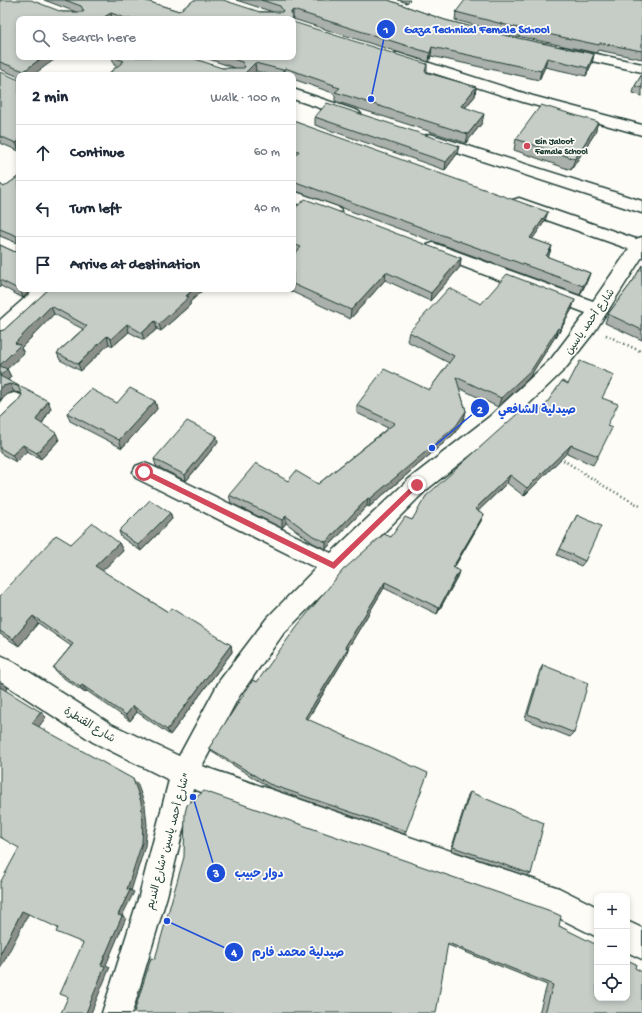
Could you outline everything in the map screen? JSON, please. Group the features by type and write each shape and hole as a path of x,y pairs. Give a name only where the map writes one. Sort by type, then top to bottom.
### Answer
{"street":[{"path":"552,48 642,68"},
{"path":"386,53 528,99 642,130"},
{"path":"296,95 369,120"},
{"path":"415,134 642,207"},
{"path":"296,197 345,216"},
{"path":"507,200 641,245"},
{"path":"0,242 16,250"},
{"path":"419,244 592,318"},
{"name":"شارع أحمد ياسين","path":"417,485 496,423 558,364 592,318 641,245"},
{"path":"0,331 44,292"},
{"path":"0,415 14,401"},
{"path":"144,472 334,566"},
{"name":"شارع أحمد ياسين \"شارع النديم\"","path":"117,1013 153,896 184,773 229,689 275,626 417,485"},
{"name":"شارع القنطرة","path":"0,667 102,733 184,773 549,898 594,920"},
{"path":"630,938 642,944"}],"path":[{"path":"592,318 642,352"},
{"path":"554,455 604,486 642,507"}],"building":[{"path":"0,0 31,0 62,12 83,12 84,11 81,6 65,0 143,0 179,11 194,0 223,0 260,12 282,12 283,11 280,6 261,0 388,0 445,20 508,36 594,54 588,68 547,58 541,71 432,47 430,53 293,10 291,12 292,16 120,16 111,13 106,16 16,16 16,60 39,60 24,71 0,62"},
{"path":"465,0 642,0 642,51 600,43 599,45 510,26 456,12"},
{"path":"296,23 427,64 425,72 476,87 461,106 484,114 468,134 335,92 340,88 285,68 283,70 255,63 246,72 111,72 124,61 121,60 198,60 222,68 243,68 245,67 242,62 236,60 296,60"},
{"path":"1,72 16,79 16,143 0,136"},
{"path":"642,74 642,88 635,86"},
{"path":"327,103 459,146 446,162 315,117"},
{"path":"541,105 598,122 575,159 516,139"},
{"path":"296,122 548,212 530,238 552,246 546,256 590,273 583,286 296,182 296,154 299,151 296,150"},
{"path":"16,178 16,236 0,229 0,184 4,187"},
{"path":"305,199 461,258 431,293 386,272 351,310 296,285 296,253 301,247 296,245 296,207"},
{"path":"0,245 15,252 16,251 16,288 0,280"},
{"path":"642,265 642,330 608,314 633,281"},
{"path":"507,274 575,300 560,329 558,328 532,369 501,398 456,377 466,411 456,426 370,499 368,498 326,542 313,536 286,516 282,520 229,495 256,463 288,481 296,471 318,484 395,423 357,405 384,369 429,390 454,356 409,332 449,288 481,304"},
{"path":"46,292 191,292 186,296 189,297 159,324 155,321 142,333 127,324 111,339 107,336 78,364 57,353 87,326 51,306 15,343 20,345 0,365 0,331 4,330"},
{"path":"580,361 614,375 602,398 618,404 607,426 612,428 598,456 571,445 527,488 510,475 475,509 484,514 453,567 459,571 439,608 385,582 345,647 348,648 305,718 428,773 406,831 269,784 209,748 253,680 257,682 297,626 343,570 384,534 391,537 405,517 412,520 426,496 526,406 539,414 562,381 568,384"},
{"path":"0,366 7,369 0,376"},
{"path":"0,376 48,401 36,420 56,433 37,453 23,445 12,455 0,448 0,418 17,402 22,395 18,386 10,384 3,386 0,389"},
{"path":"130,388 155,401 119,440 67,413 91,389 117,403"},
{"path":"187,421 217,436 185,475 154,459"},
{"path":"150,500 170,513 138,545 119,531"},
{"path":"577,515 601,526 585,561 560,549"},
{"path":"93,523 119,543 95,566 168,612 171,608 231,645 167,730 133,706 126,715 82,685 80,687 53,668 73,644 33,616 13,639 0,631 0,596 56,535 71,544"},
{"path":"543,665 588,683 574,733 528,714"},
{"path":"0,687 41,712 32,723 133,779 141,802 143,822 142,843 127,889 130,890 118,915 122,916 101,965 105,966 86,1013 61,1013 68,997 60,994 83,943 56,932 58,928 22,911 0,954 0,883 19,848 0,837"},
{"path":"204,791 548,910 561,916 559,926 594,944 594,1001 630,1001 630,961 636,964 635,968 642,972 642,1013 545,1013 553,985 448,943 436,1013 134,1013 151,958 155,959 184,857 185,813 187,805"},
{"path":"470,792 544,823 531,874 453,847"}],"place":[{"name":"Gaza Technical Female School","path":"371,99"},
{"name":"Ein Jaloot Female School","path":"527,146"},
{"name":"صيدلية الشافعي","path":"432,448"},
{"name":"دوار حبيب","path":"193,797"},
{"name":"صيدلية محمد فارم","path":"167,921"}],"route":[{"path":"144,472 334,566 417,485"}]}
